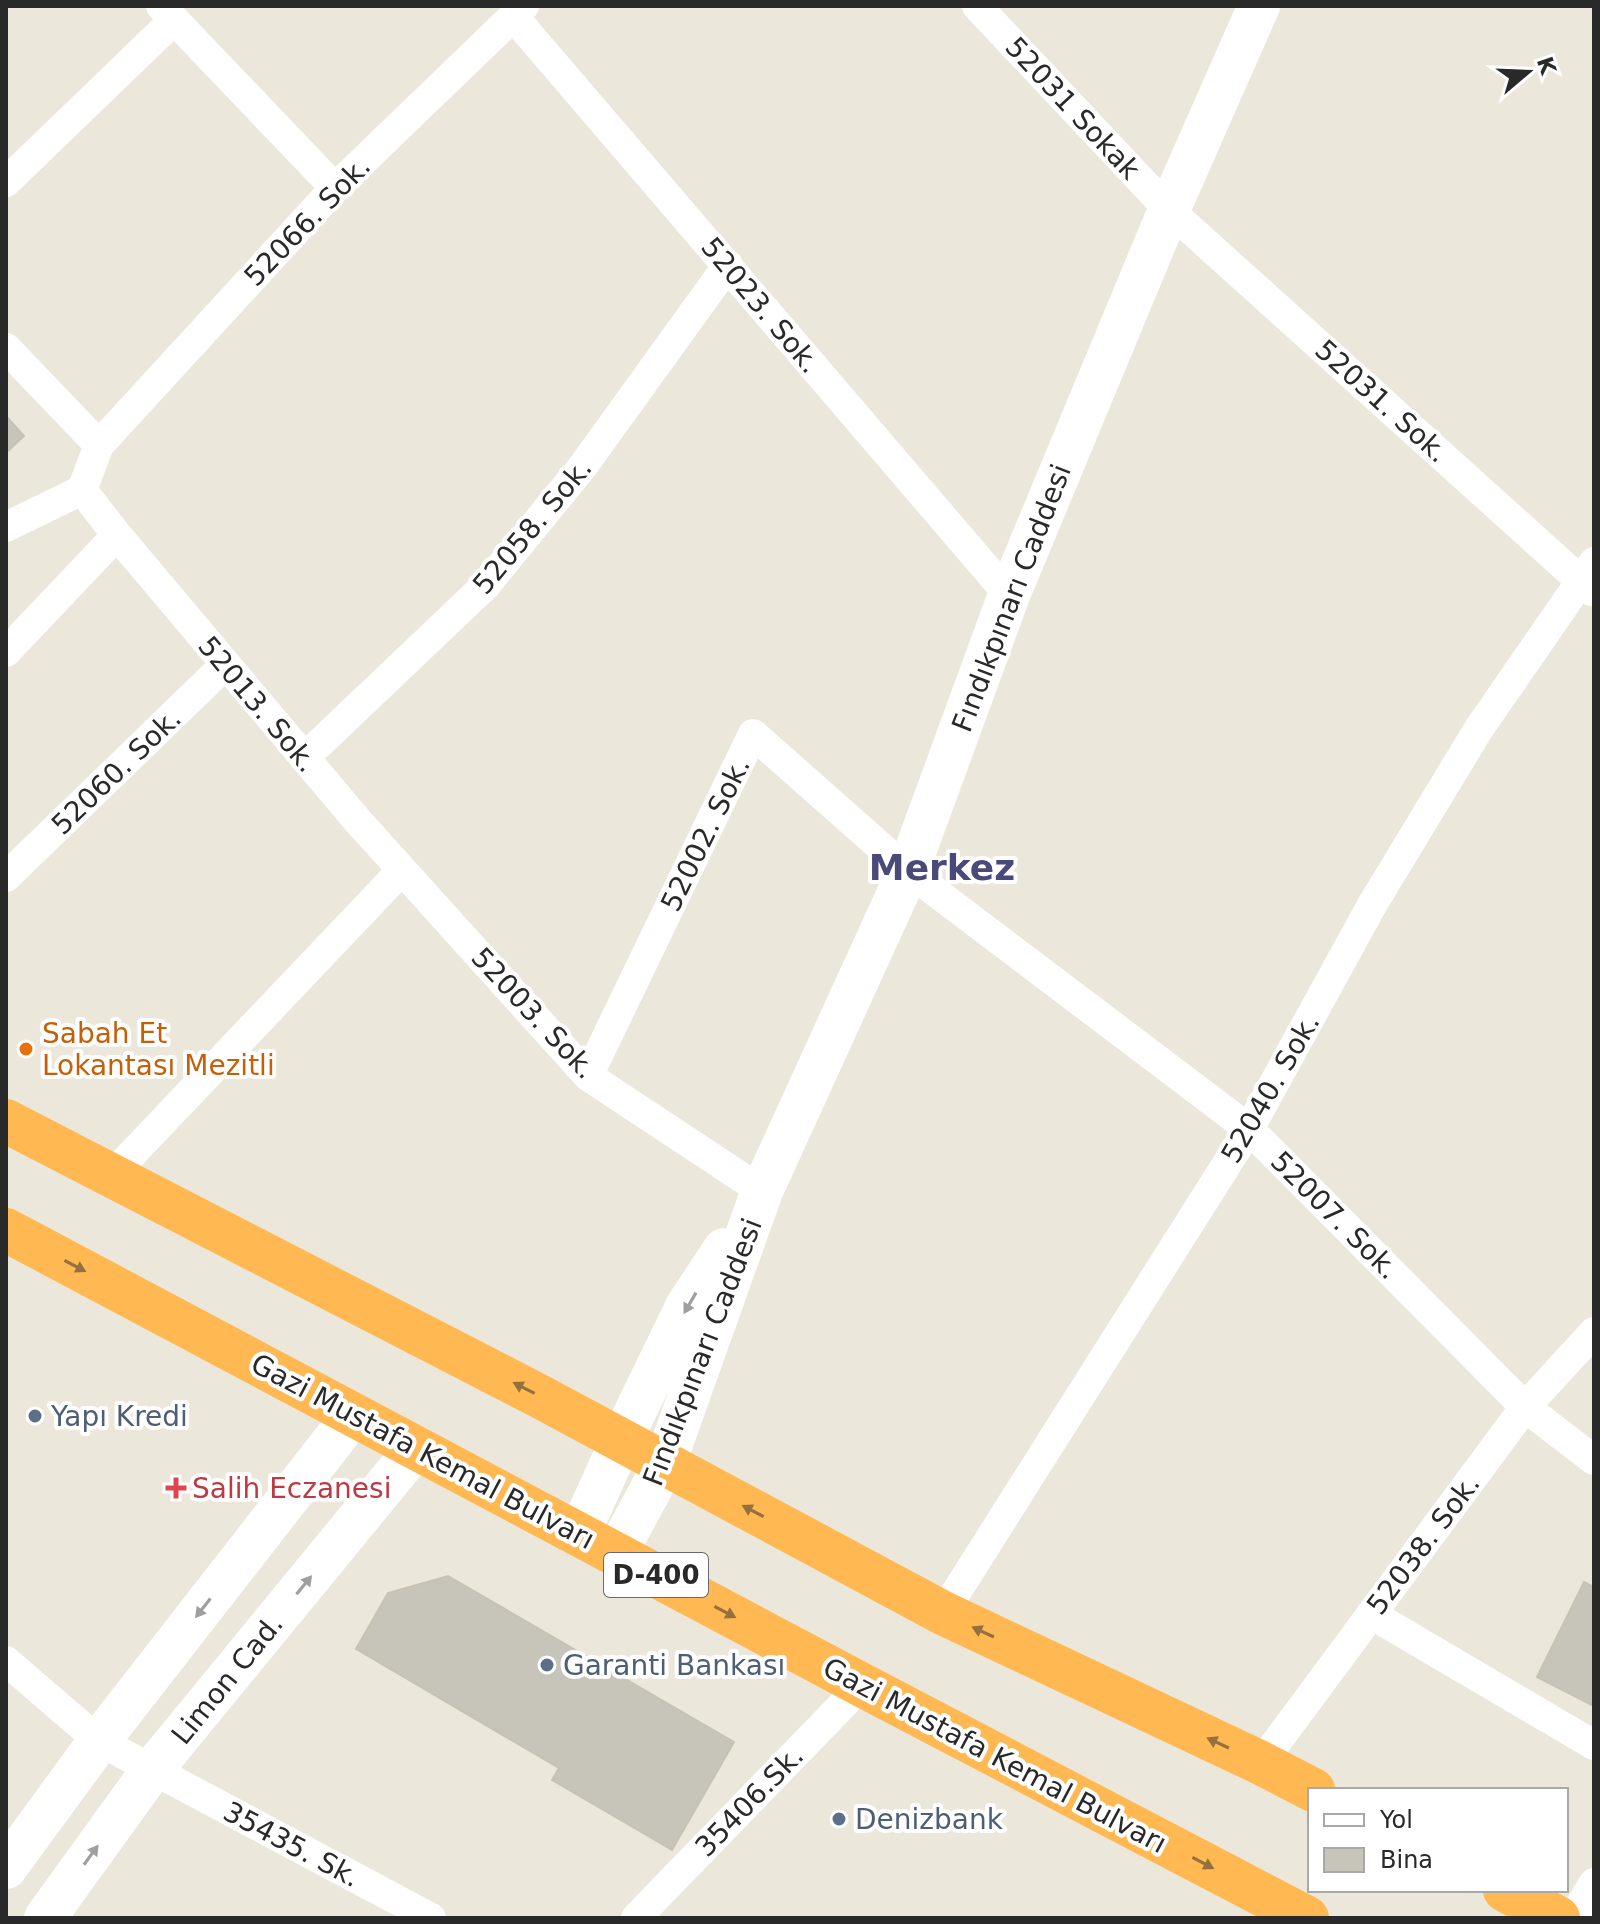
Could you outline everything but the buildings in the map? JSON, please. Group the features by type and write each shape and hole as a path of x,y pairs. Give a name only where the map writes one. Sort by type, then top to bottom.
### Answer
{"highway":[{"path":"6,1121 539,1396 943,1613 1309,1788"},
{"name":"Gazi Mustafa Kemal Bulvarı","path":"6,1230 1307,1918"},
{"path":"1509,1892 1558,1918"}],"main road":[{"name":"Fındıkpınarı Caddesi","path":"598,1544 665,1463 762,1191 908,871 1009,595 1169,210 1259,6"},
{"name":"Fındıkpınarı Caddesi","path":"598,1544 621,1441 687,1305 762,1191"},
{"path":"6,1868 99,1741 354,1414"},
{"name":"Limon Cad.","path":"45,1918 152,1770 417,1447"}],"street":[{"name":"52031 Sokak","path":"977,6 1169,210"},
{"name":"52066. Sok.","path":"99,445 335,188 519,11"},
{"name":"52023. Sok.","path":"519,11 728,265 1009,595"},
{"path":"6,182 168,13 335,188"},
{"name":"52031. Sok.","path":"1169,210 1589,578"},
{"name":"52058. Sok.","path":"304,758 485,586 583,466 728,265"},
{"path":"6,348 99,445 82,490 6,527"},
{"name":"52013. Sok.","path":"82,490 225,665 402,870"},
{"path":"6,652 117,535"},
{"name":"52040. Sok.","path":"943,1613 1249,1129 1372,905 1469,743 1589,578"},
{"name":"52060. Sok.","path":"6,877 225,665"},
{"name":"52002. Sok.","path":"588,1076 753,734 908,871"},
{"path":"112,1175 402,870"},
{"name":"52003. Sok.","path":"402,870 588,1076 762,1191"},
{"name":"52007. Sok.","path":"908,871 1249,1129 1525,1407 1594,1460"},
{"name":"52038. Sok.","path":"1261,1763 1525,1407 1594,1332"},
{"path":"1371,1614 1594,1745"},
{"name":"35435. Sk.","path":"6,1661 99,1741 431,1918"},
{"name":"35406.Sk.","path":"636,1918 862,1685"},
{"path":"1573,1918 1594,1883"}],"place":[{"name":"Sabah Et Lokantası Mezitli","path":"26,1049"},
{"name":"Yapı Kredi","path":"35,1416"},
{"name":"Salih Eczanesi","path":"176,1488"},
{"name":"Garanti Bankası","path":"547,1665"},
{"name":"Denizbank","path":"839,1819"}],"district":[{"name":"Merkez","path":"942,867"}]}
